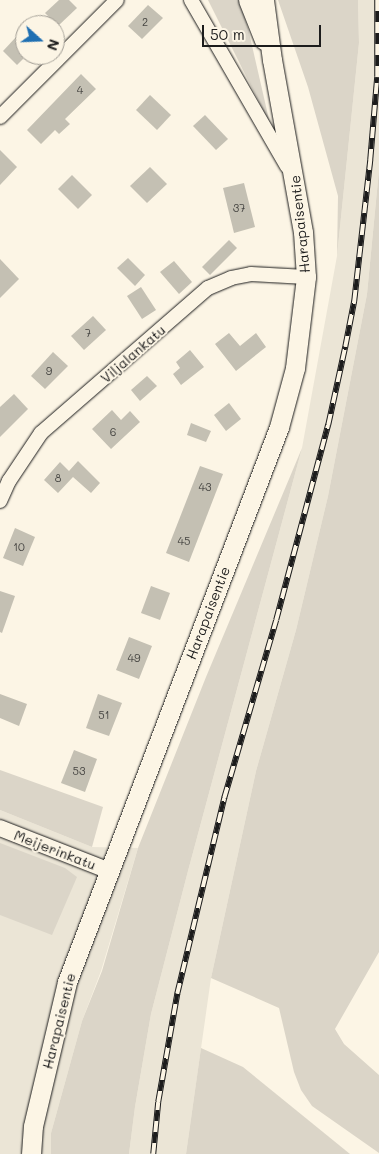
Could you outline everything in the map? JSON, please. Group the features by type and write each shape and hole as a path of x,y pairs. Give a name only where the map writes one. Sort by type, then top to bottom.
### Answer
{"main road":[{"name":"Harapaisentie","path":"248,0 272,60"},
{"name":"Harapaisentie","path":"31,1154 33,1126 66,982 279,427 295,368 306,277 303,232 296,181 272,60 264,0"}],"street":[{"path":"0,117 117,0"},
{"path":"191,0 237,76 296,181"},
{"name":"Viljalankatu","path":"0,501 9,481 41,433 208,288 231,278 252,274 306,277"},
{"name":"Meijerinkatu","path":"0,828 110,871"}],"shaded area":[{"path":"208,0 239,0 248,28 270,124"},
{"path":"278,0 358,0 359,43 337,256 338,196 308,87"},
{"path":"358,0 379,0 379,170 367,294 328,496 296,630 256,771 211,978 186,1154 129,1154 151,1014 302,448 337,256 359,43"},
{"path":"379,170 379,952 335,1029 344,1044 379,1075 379,1153 312,1106 301,1090 294,1072 279,1008 211,978 256,771 296,630 328,496 367,294"},
{"path":"302,448 151,1014 129,1154 51,1154 51,1133 82,1021 102,971 138,848 206,677"},
{"path":"0,770 103,807 92,847 0,810"},
{"path":"0,810 92,847 138,848 101,971 82,1021 51,1133 51,1154 0,1154"},
{"path":"0,843 65,868 77,877 52,935 0,915"},
{"path":"201,1048 243,1067 350,1154 186,1154"}],"building":[{"path":"59,0 69,0 77,8 65,19 65,15 47,15 45,13"},
{"path":"148,5 163,18 142,39 128,26"},
{"path":"15,38 15,63 3,51"},
{"path":"81,74 96,89 65,119 70,124 59,134 55,130 41,144 27,130"},
{"path":"150,95 171,115 157,130 136,110"},
{"path":"205,115 228,139 216,150 193,126"},
{"path":"0,150 17,167 0,185"},
{"path":"150,167 167,184 147,203 130,186"},
{"path":"72,175 92,195 78,209 58,189"},
{"path":"244,183 255,227 234,233 223,188"},
{"path":"229,240 237,248 210,275 202,267"},
{"path":"128,258 145,275 135,286 117,268"},
{"path":"0,259 19,279 0,298"},
{"path":"174,261 192,282 179,294 160,272"},
{"path":"141,287 156,310 142,319 127,296"},
{"path":"93,316 106,330 84,350 71,336"},
{"path":"229,333 240,346 256,333 266,347 236,371 215,344"},
{"path":"190,350 204,367 181,385 173,374 180,368 176,362"},
{"path":"53,352 68,366 45,389 31,376"},
{"path":"147,376 157,386 140,401 131,390"},
{"path":"14,394 28,409 0,437 0,407"},
{"path":"229,403 241,419 226,431 214,415"},
{"path":"112,410 121,420 130,411 140,422 111,449 92,429"},
{"path":"191,423 211,431 206,442 187,435"},
{"path":"78,461 100,483 91,493 73,477 58,493 44,480 60,462 69,471"},
{"path":"200,466 223,474 189,562 166,553"},
{"path":"15,528 35,537 23,566 3,558"},
{"path":"151,586 170,593 160,620 141,613"},
{"path":"0,591 15,596 2,633 0,632"},
{"path":"129,637 152,646 139,679 116,670"},
{"path":"0,694 27,704 19,726 0,718"},
{"path":"98,694 122,703 109,736 86,728"},
{"path":"74,750 97,759 85,792 61,783"}],"railway":[{"path":"153,1154 158,1102 177,994 224,798 276,620 328,425 354,301 370,160 377,77 377,0"}]}
